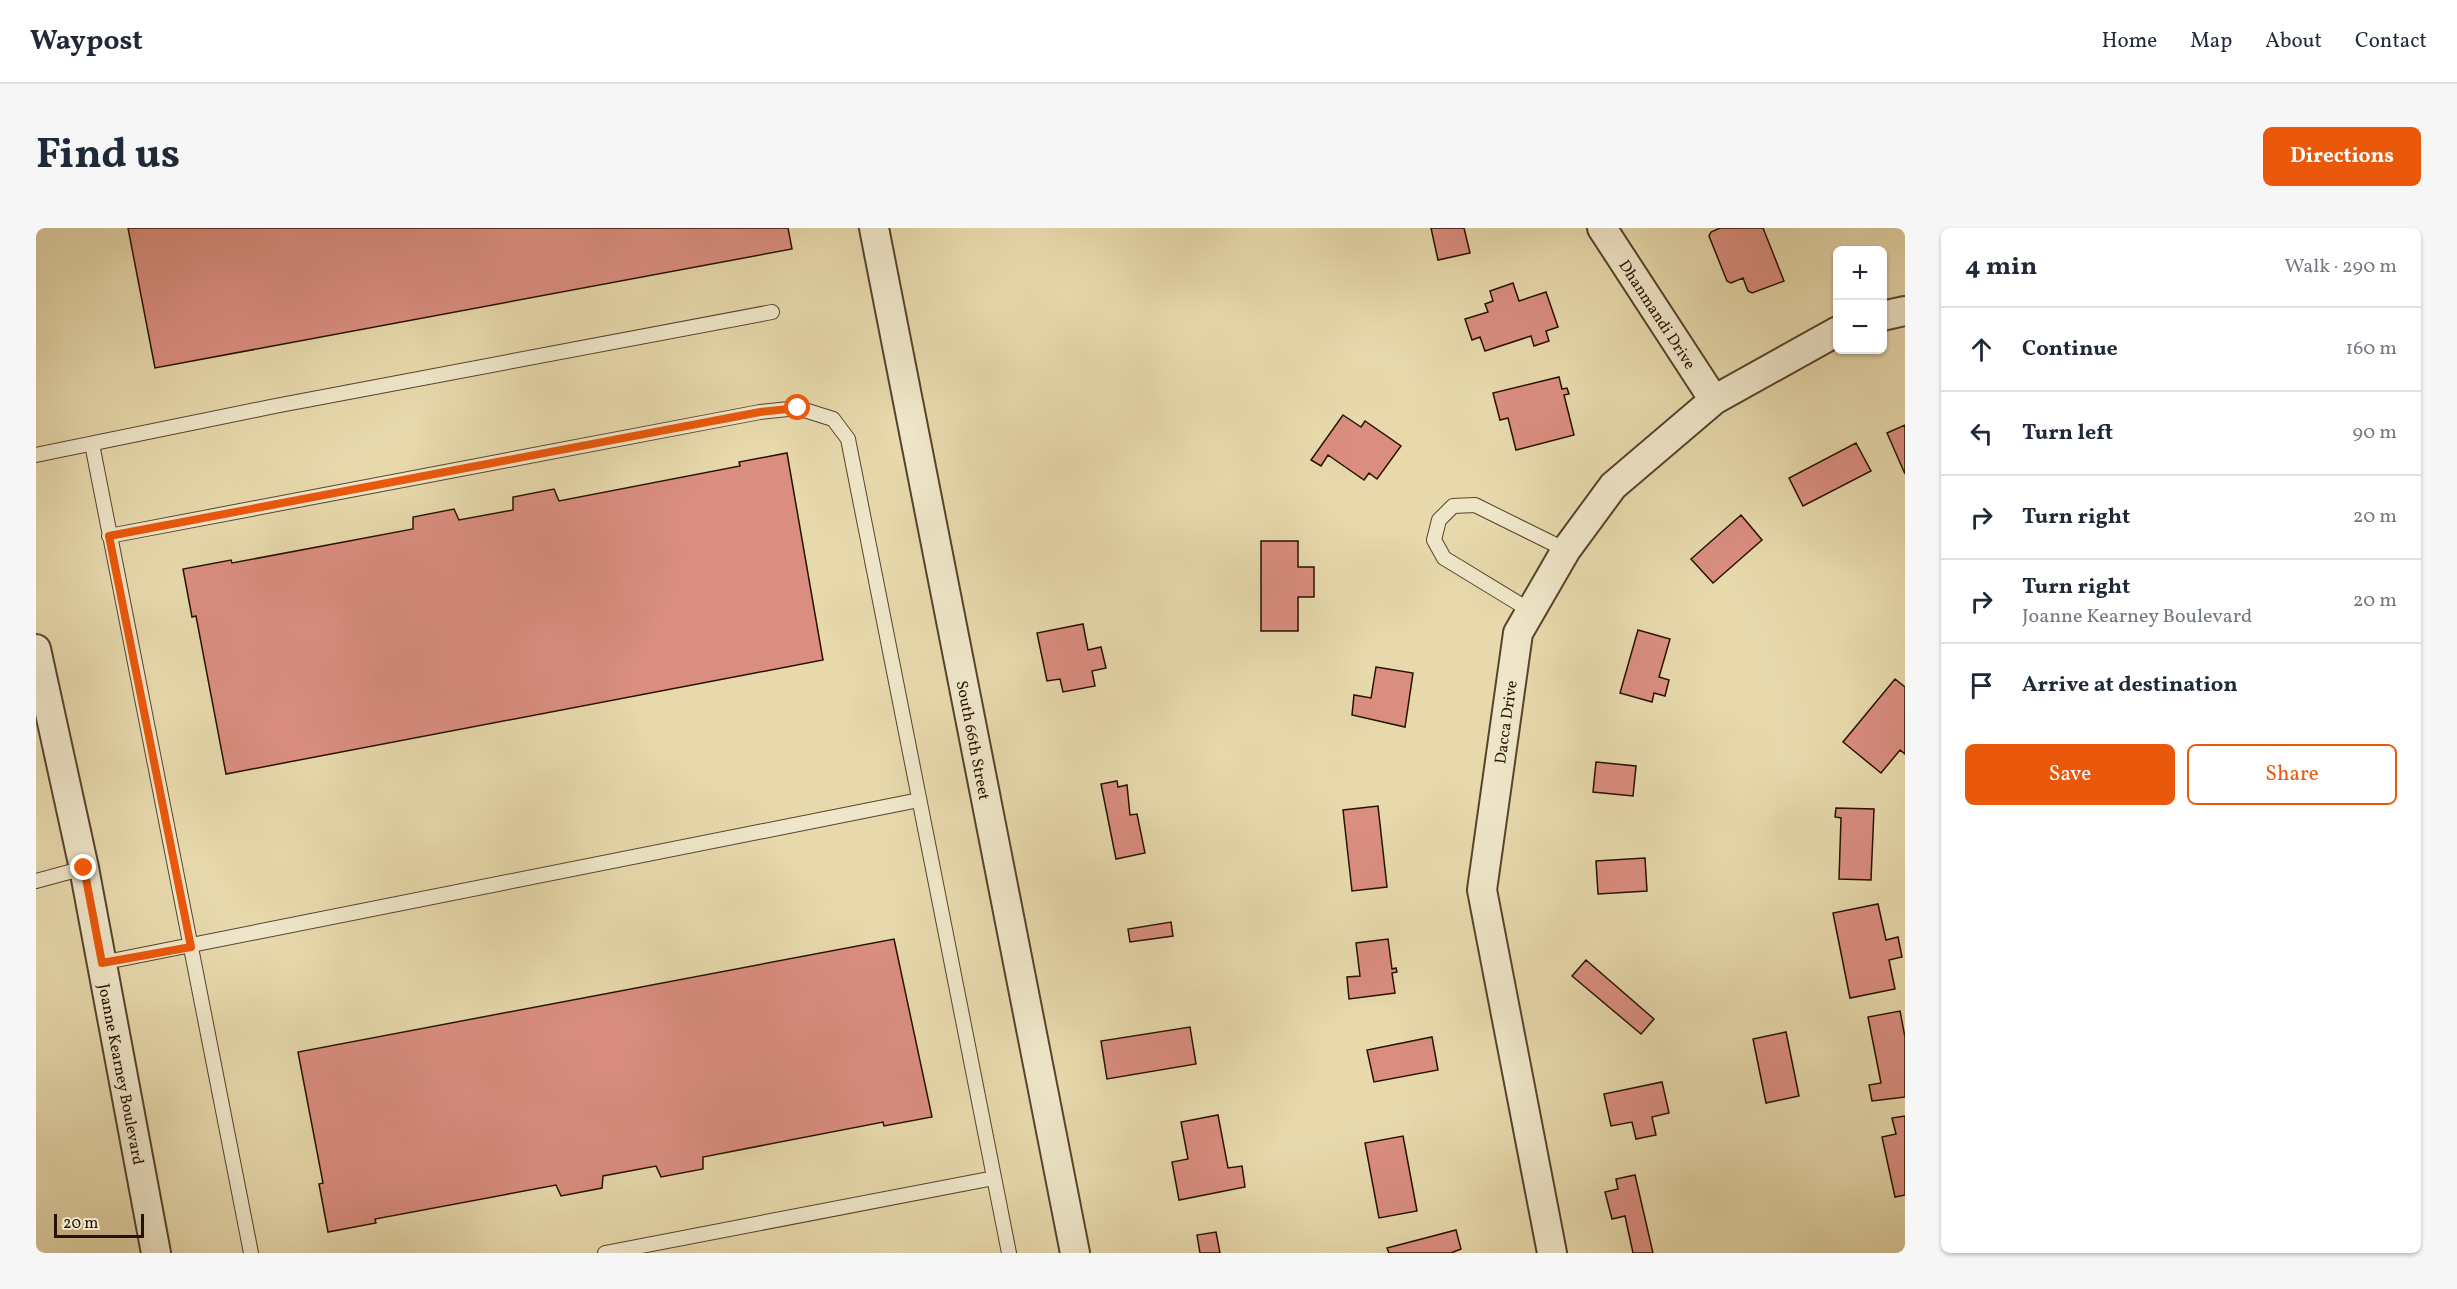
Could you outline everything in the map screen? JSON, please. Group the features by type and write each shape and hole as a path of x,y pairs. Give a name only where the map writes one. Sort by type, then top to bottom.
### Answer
{"street":[{"name":"South 66th Street","path":"874,228 1075,1253"},
{"name":"Dhanmandi Drive","path":"1602,228 1713,400"},
{"path":"1887,315 1905,311"},
{"name":"Dacca Drive","path":"1552,1253 1482,890 1518,633 1566,550 1613,486 1713,400 1833,334"},
{"name":"Joanne Kearney Boulevard","path":"36,649 84,868 156,1253"}],"lane":[{"path":"36,455 772,312"},
{"path":"109,536 760,412 798,408 833,419 848,439 1009,1253"},
{"path":"92,444 251,1253"},
{"path":"1532,611 1444,558 1434,540 1439,520 1453,506 1476,505 1566,550"},
{"path":"102,963 919,800"},
{"path":"36,881 84,868"},
{"path":"604,1253 994,1178"}],"building":[{"path":"128,228 788,228 792,249 155,368"},
{"path":"1431,228 1464,228 1470,253 1438,260"},
{"path":"1720,228 1763,228 1784,281 1752,293 1748,291 1743,278 1731,283 1727,281 1709,236 1711,232"},
{"path":"1513,283 1519,301 1546,292 1558,327 1546,331 1549,341 1534,346 1531,336 1485,351 1480,337 1472,340 1465,319 1488,312 1485,304 1493,301 1490,291"},
{"path":"1559,377 1562,389 1567,388 1569,394 1564,395 1574,435 1516,450 1508,418 1500,420 1493,393"},
{"path":"1343,415 1361,427 1365,421 1401,446 1377,479 1369,473 1364,480 1328,455 1321,466 1311,460"},
{"path":"1905,425 1905,474 1887,433"},
{"path":"1856,443 1871,471 1803,506 1789,478"},
{"path":"787,453 823,660 226,774 196,616 192,617 183,569 231,560 232,563 413,529 413,517 454,509 459,520 513,510 513,497 554,489 559,501 740,466 739,462"},
{"path":"1741,515 1762,540 1713,583 1691,559"},
{"path":"1261,541 1298,541 1298,567 1314,567 1314,597 1298,597 1298,631 1261,631"},
{"path":"1083,624 1088,650 1101,647 1106,668 1092,671 1095,686 1063,692 1060,679 1047,681 1037,633"},
{"path":"1638,630 1670,639 1659,677 1669,680 1665,696 1654,693 1652,702 1620,693"},
{"path":"1376,667 1413,673 1405,727 1352,715 1354,695 1371,698"},
{"path":"1895,679 1905,687 1905,754 1900,750 1881,773 1843,742"},
{"path":"1596,762 1636,766 1633,796 1593,792"},
{"path":"1117,781 1118,787 1127,785 1130,815 1137,814 1145,853 1116,859 1101,784"},
{"path":"1378,806 1387,887 1352,891 1343,810"},
{"path":"1836,808 1874,809 1871,880 1839,879 1841,818 1835,817"},
{"path":"1645,858 1647,891 1598,894 1596,861"},
{"path":"1878,904 1886,940 1898,937 1902,957 1889,960 1895,989 1850,998 1833,913"},
{"path":"1171,922 1173,936 1130,942 1128,929"},
{"path":"894,939 932,1117 884,1126 883,1122 703,1157 703,1169 661,1177 656,1166 603,1176 602,1188 561,1196 556,1185 375,1219 376,1223 328,1232 319,1184 323,1183 298,1052"},
{"path":"1388,939 1392,969 1396,968 1397,972 1392,973 1395,993 1349,999 1347,977 1360,976 1356,943"},
{"path":"1586,960 1654,1019 1641,1034 1572,976"},
{"path":"1900,1011 1905,1037 1905,1097 1872,1101 1869,1085 1881,1083 1868,1017"},
{"path":"1190,1027 1196,1064 1107,1079 1101,1041"},
{"path":"1786,1032 1799,1096 1766,1103 1753,1039"},
{"path":"1432,1037 1438,1070 1374,1082 1367,1050"},
{"path":"1662,1082 1669,1113 1652,1117 1656,1135 1636,1139 1632,1122 1611,1126 1604,1094"},
{"path":"1218,1115 1228,1168 1242,1166 1245,1187 1179,1200 1172,1162 1188,1159 1181,1122"},
{"path":"1905,1116 1905,1195 1895,1197 1882,1137 1896,1134 1892,1118"},
{"path":"1403,1136 1417,1211 1379,1218 1365,1143"},
{"path":"1635,1175 1653,1253 1633,1253 1625,1216 1612,1219 1605,1192 1618,1189 1616,1179"},
{"path":"1456,1230 1461,1249 1451,1253 1389,1253 1387,1248"},
{"path":"1216,1232 1220,1253 1200,1253 1197,1235"}],"route":[{"path":"84,868 102,963 191,947 109,536 760,412 798,408"}]}
